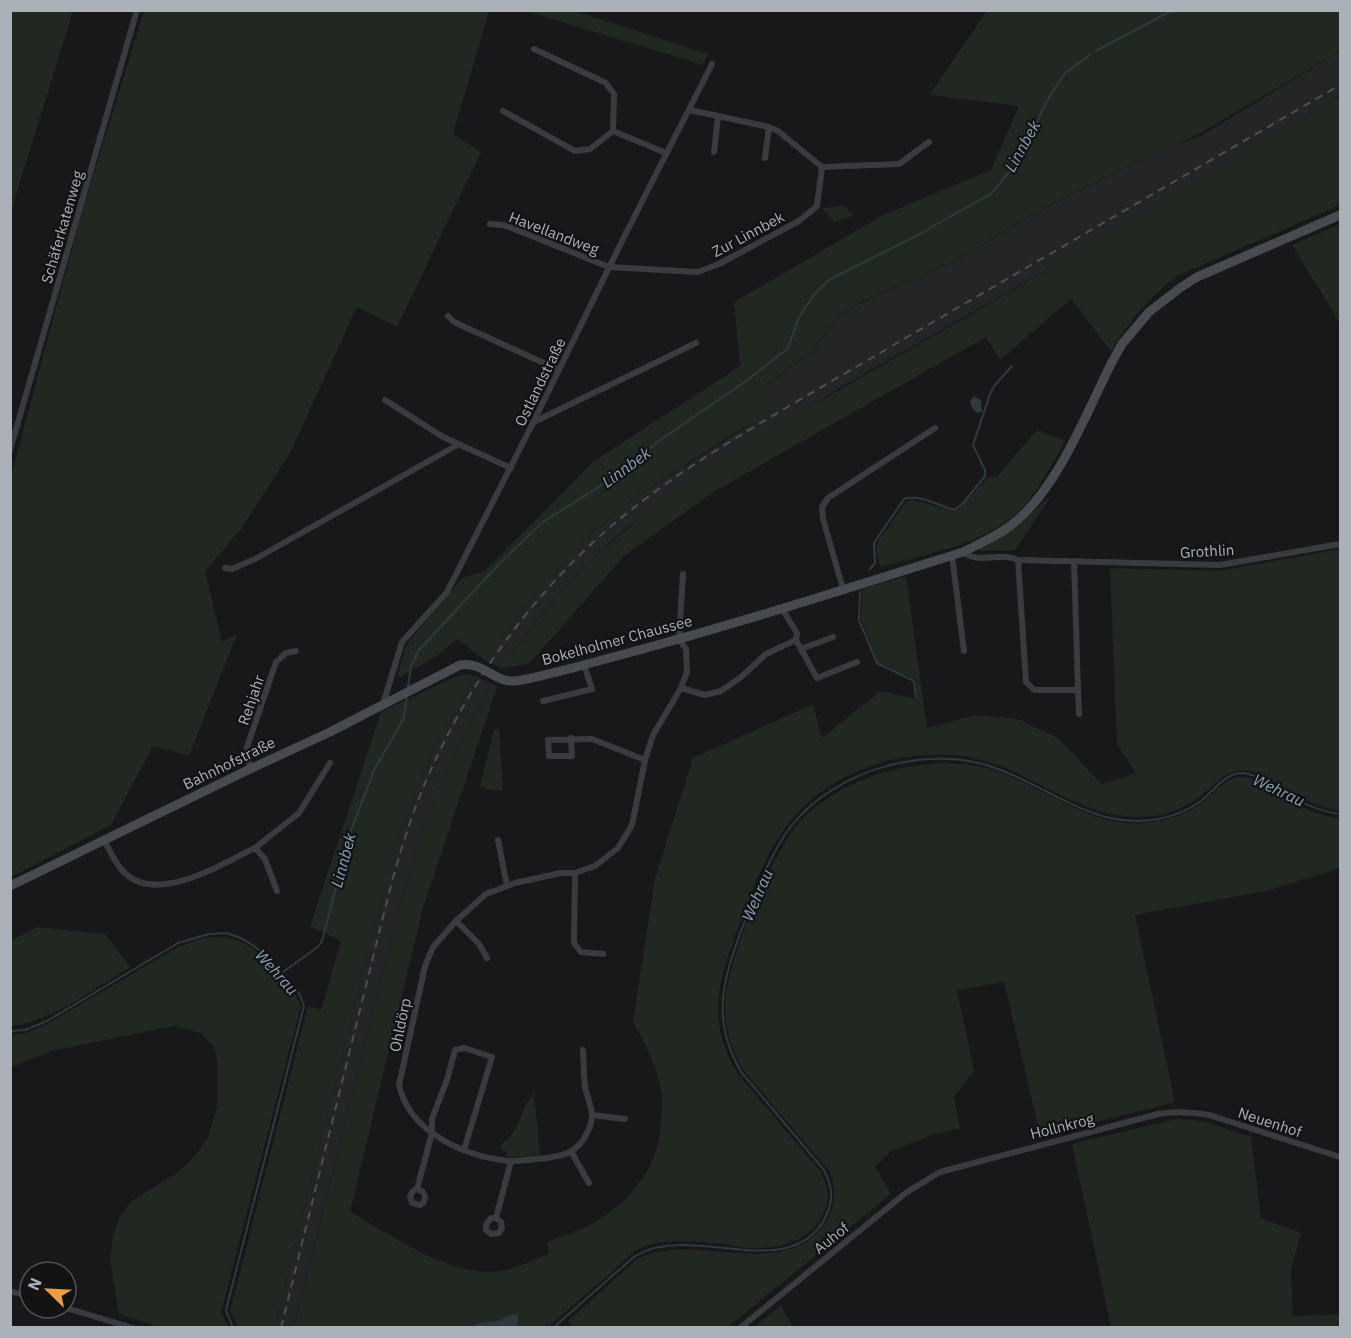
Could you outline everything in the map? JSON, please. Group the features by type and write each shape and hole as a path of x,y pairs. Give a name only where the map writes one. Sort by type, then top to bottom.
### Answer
{"main road":[{"name":"Bokelholmer Chaussee","path":"460,665 469,663 477,665 502,680 513,681 584,665 679,639 963,552 1006,529 1038,499 1057,471 1122,344 1163,299 1197,277 1341,215"},
{"name":"Bahnhofstraße","path":"10,886 330,732 460,665"}],"street":[{"name":"Schäferkatenweg","path":"10,450 137,10"},
{"path":"534,49 606,83 614,94 613,131"},
{"name":"Ostlandstraße","path":"383,704 402,642 447,592 712,64"},
{"path":"689,110 770,127 822,167 899,164 930,142"},
{"path":"503,111 575,151 590,149 613,131"},
{"path":"714,153 718,116"},
{"path":"765,158 770,127"},
{"path":"613,131 666,153"},
{"name":"Zur Linnbek","path":"609,267 698,272 719,264 799,221 818,206 822,167"},
{"name":"Havellandweg","path":"490,224 504,225 609,267"},
{"path":"448,316 454,322 559,370"},
{"path":"533,423 696,343"},
{"path":"385,400 443,437 511,468"},
{"path":"843,589 823,519 822,507 828,498 935,428"},
{"path":"229,568 257,558 459,444"},
{"name":"Grothlin","path":"963,552 970,558 1003,556 1018,560 1220,565 1341,544"},
{"path":"949,556 964,651"},
{"path":"1018,560 1026,682 1034,690 1078,690"},
{"path":"1074,561 1079,714"},
{"name":"Ohldörp","path":"572,1153 557,1157 511,1161 484,1157 464,1150 432,1133 417,1120 402,1097 399,1085 424,966 433,946 486,894 507,886 561,873 575,873 595,866 618,848 632,825 645,760 653,735 681,688 687,672 686,649 679,639 683,574"},
{"path":"782,609 797,633 796,639 817,678 857,662"},
{"path":"801,649 833,638"},
{"path":"681,688 705,695 721,691 741,677 766,654 796,639"},
{"name":"Rehjahr","path":"250,769 247,747 276,662 286,653 297,651"},
{"path":"543,701 592,689 584,665"},
{"path":"572,738 572,756 549,756 548,740 572,738 592,739 645,760"},
{"path":"104,840 121,869 135,880 155,885 197,876 255,848 299,813 330,763"},
{"path":"498,840 507,886"},
{"path":"255,848 265,860 277,891"},
{"path":"575,873 574,943 581,952 603,954"},
{"path":"456,921 479,944 487,958"},
{"path":"417,1190 432,1133 432,1119 447,1080 455,1050 464,1048 492,1057 464,1150"},
{"path":"583,1050 586,1091 591,1101 592,1115 588,1132 572,1153 589,1182"},
{"name":"Neuenhof","path":"1192,1112 1209,1115 1341,1157"},
{"name":"Hollnkrog","path":"940,1172 1158,1114 1192,1112"},
{"path":"592,1115 625,1119"},
{"path":"496,1218 511,1161"},
{"name":"Auhof","path":"740,1328 907,1192 940,1172"},
{"path":"78,1312 133,1328"}],"shaded area":[{"path":"10,11 73,11 11,211"},
{"path":"144,11 489,11 453,134 481,152 397,327 357,307 290,453 240,530 205,571 222,642 237,634 189,756 153,746 111,825 11,877 11,476 81,215"},
{"path":"526,11 575,11 708,54 703,65"},
{"path":"987,11 1340,11 1340,51 1199,134 1133,163 1022,220 963,257 856,304 839,315 812,352 762,387 774,411 731,435 626,504 593,533 540,588 485,661 458,639 437,656 397,679 406,645 462,578 484,572 593,462 740,366 734,302 883,215 991,170 1019,106 929,95"},
{"path":"1340,51 1340,96 1127,224 829,394 627,527 587,563 541,614 502,668 485,661 540,588 593,533 626,504 773,410 762,388 812,352 839,315 856,305 963,257 1022,220 1133,163 1167,147 1201,136"},
{"path":"1340,96 1340,205 1179,275 1141,310 1111,351 1071,299 1000,360 986,337 715,491 624,556 529,664 502,668 541,614 587,563 673,490 736,449 977,311"},
{"path":"841,206 847,208 854,216 834,222 822,208"},
{"path":"1340,224 1340,323 1292,245"},
{"path":"974,396 981,400 982,412 977,413 972,408 970,401"},
{"path":"1037,430 1065,441 1046,476 1023,507 1008,520 975,539 880,567 876,546 878,541 907,501 913,500 954,511 958,510 987,478 997,477"},
{"path":"1051,496 1015,550 980,551 979,549 1017,526"},
{"path":"1340,549 1340,811 1302,799 1262,775 1236,771 1220,779 1198,798 1168,813 1146,817 1123,816 1075,802 998,765 971,758 942,755 913,756 857,771 832,785 809,802 789,823 762,867 735,936 723,976 718,1014 727,1053 738,1074 824,1177 828,1193 827,1204 823,1215 810,1232 780,1246 758,1248 684,1241 663,1242 643,1247 631,1254 548,1327 294,1328 383,970 414,856 433,802 457,749 492,684 497,687 423,908 350,1212 422,1253 461,1268 480,1271 506,1270 549,1254 547,1242 586,1227 611,1211 634,1190 650,1166 659,1137 662,1094 652,1060 633,1022 655,878 693,758 813,704 822,738 880,691 917,699 916,680 878,662 861,619 862,589 906,576 927,728 976,715 1018,719 1058,738 1102,784 1136,773 1117,744 1110,568 1219,571"},
{"path":"466,674 476,676 438,741 415,794 396,849 367,955 275,1327 238,1327 230,1311 308,1006 321,1010 341,941 310,926 381,712"},
{"path":"476,676 492,684 457,749 433,802 414,856 383,970 294,1327 275,1328 367,955 396,849 415,794 438,741"},
{"path":"499,727 503,791 480,786 494,730"},
{"path":"945,763 988,768 1095,816 1109,821 1128,823 1173,818 1203,802 1230,780 1240,777 1248,778 1263,783 1307,809 1340,818 1340,868 1266,891 1135,915 1175,1102 1041,1138 1004,982 957,990 974,1071 954,1097 960,1128 932,1135 890,1152 875,1166 891,1194 728,1327 572,1327 568,1321 637,1259 660,1251 764,1253 788,1250 810,1239 827,1220 834,1196 830,1172 744,1071 733,1048 726,1024 725,1006 732,966 750,914 773,864 794,829 808,814 846,787 878,774 911,766"},
{"path":"37,927 105,934 130,967 57,1011 42,1018 11,1026 11,940"},
{"path":"208,937 237,940 250,947 284,978 301,1006 221,1312 229,1327 160,1327 119,1314 110,1261 113,1235 120,1217 132,1201 180,1171 195,1156 208,1137 217,1108 217,1059 214,1047 201,1033 174,1026 51,1051 11,1067 11,1035 26,1033 49,1023 178,947"},
{"path":"534,1093 540,1155 507,1157 506,1152 500,1150 502,1144 516,1127"},
{"path":"1176,1119 1202,1121 1251,1137 1261,1218 1301,1233 1291,1270 1293,1316 1340,1314 1340,1327 1111,1327 1072,1144"},
{"path":"781,1305 793,1327 754,1327"},
{"path":"514,1314 518,1316 516,1327 470,1327 479,1323 497,1321"}],"waterway":[{"name":"Linnbek","path":"1096,51 1167,13 1185,10"},
{"name":"Linnbek","path":"408,687 411,666 419,650 500,563 543,522 602,485 663,438 749,379 788,348 799,317 813,296 829,280 918,235 992,193 1013,167 1032,134 1046,102 1065,73 1090,55"},
{"path":"870,569 875,563 874,543 904,499 923,499 955,510 985,476 985,470 973,445 990,394 1012,366"},
{"path":"860,592 859,620 877,663 914,681 916,697"},
{"name":"Linnbek","path":"283,972 318,947 322,941 351,830 375,768 403,720 407,696"},
{"name":"Wehrau","path":"553,1328 635,1256 646,1251 662,1246 680,1245 759,1251 779,1249 797,1244 813,1234 825,1218 831,1194 824,1170 742,1073 725,1033 723,996 732,958 746,918 772,858 792,825 811,805 834,789 860,775 887,766 916,760 944,759 972,762 998,769 1096,814 1122,820 1146,821 1180,813 1201,801 1230,776 1241,773 1263,779 1308,805 1340,814"},
{"name":"Wehrau","path":"10,1031 25,1030 47,1021 178,943 209,934 227,933 243,939 264,953 298,991 304,1006 226,1310 233,1328"}],"railway":[{"path":"281,1328 390,889 414,811 450,730 472,691 523,618 582,552 615,523 678,476 722,447 1340,85"}]}
